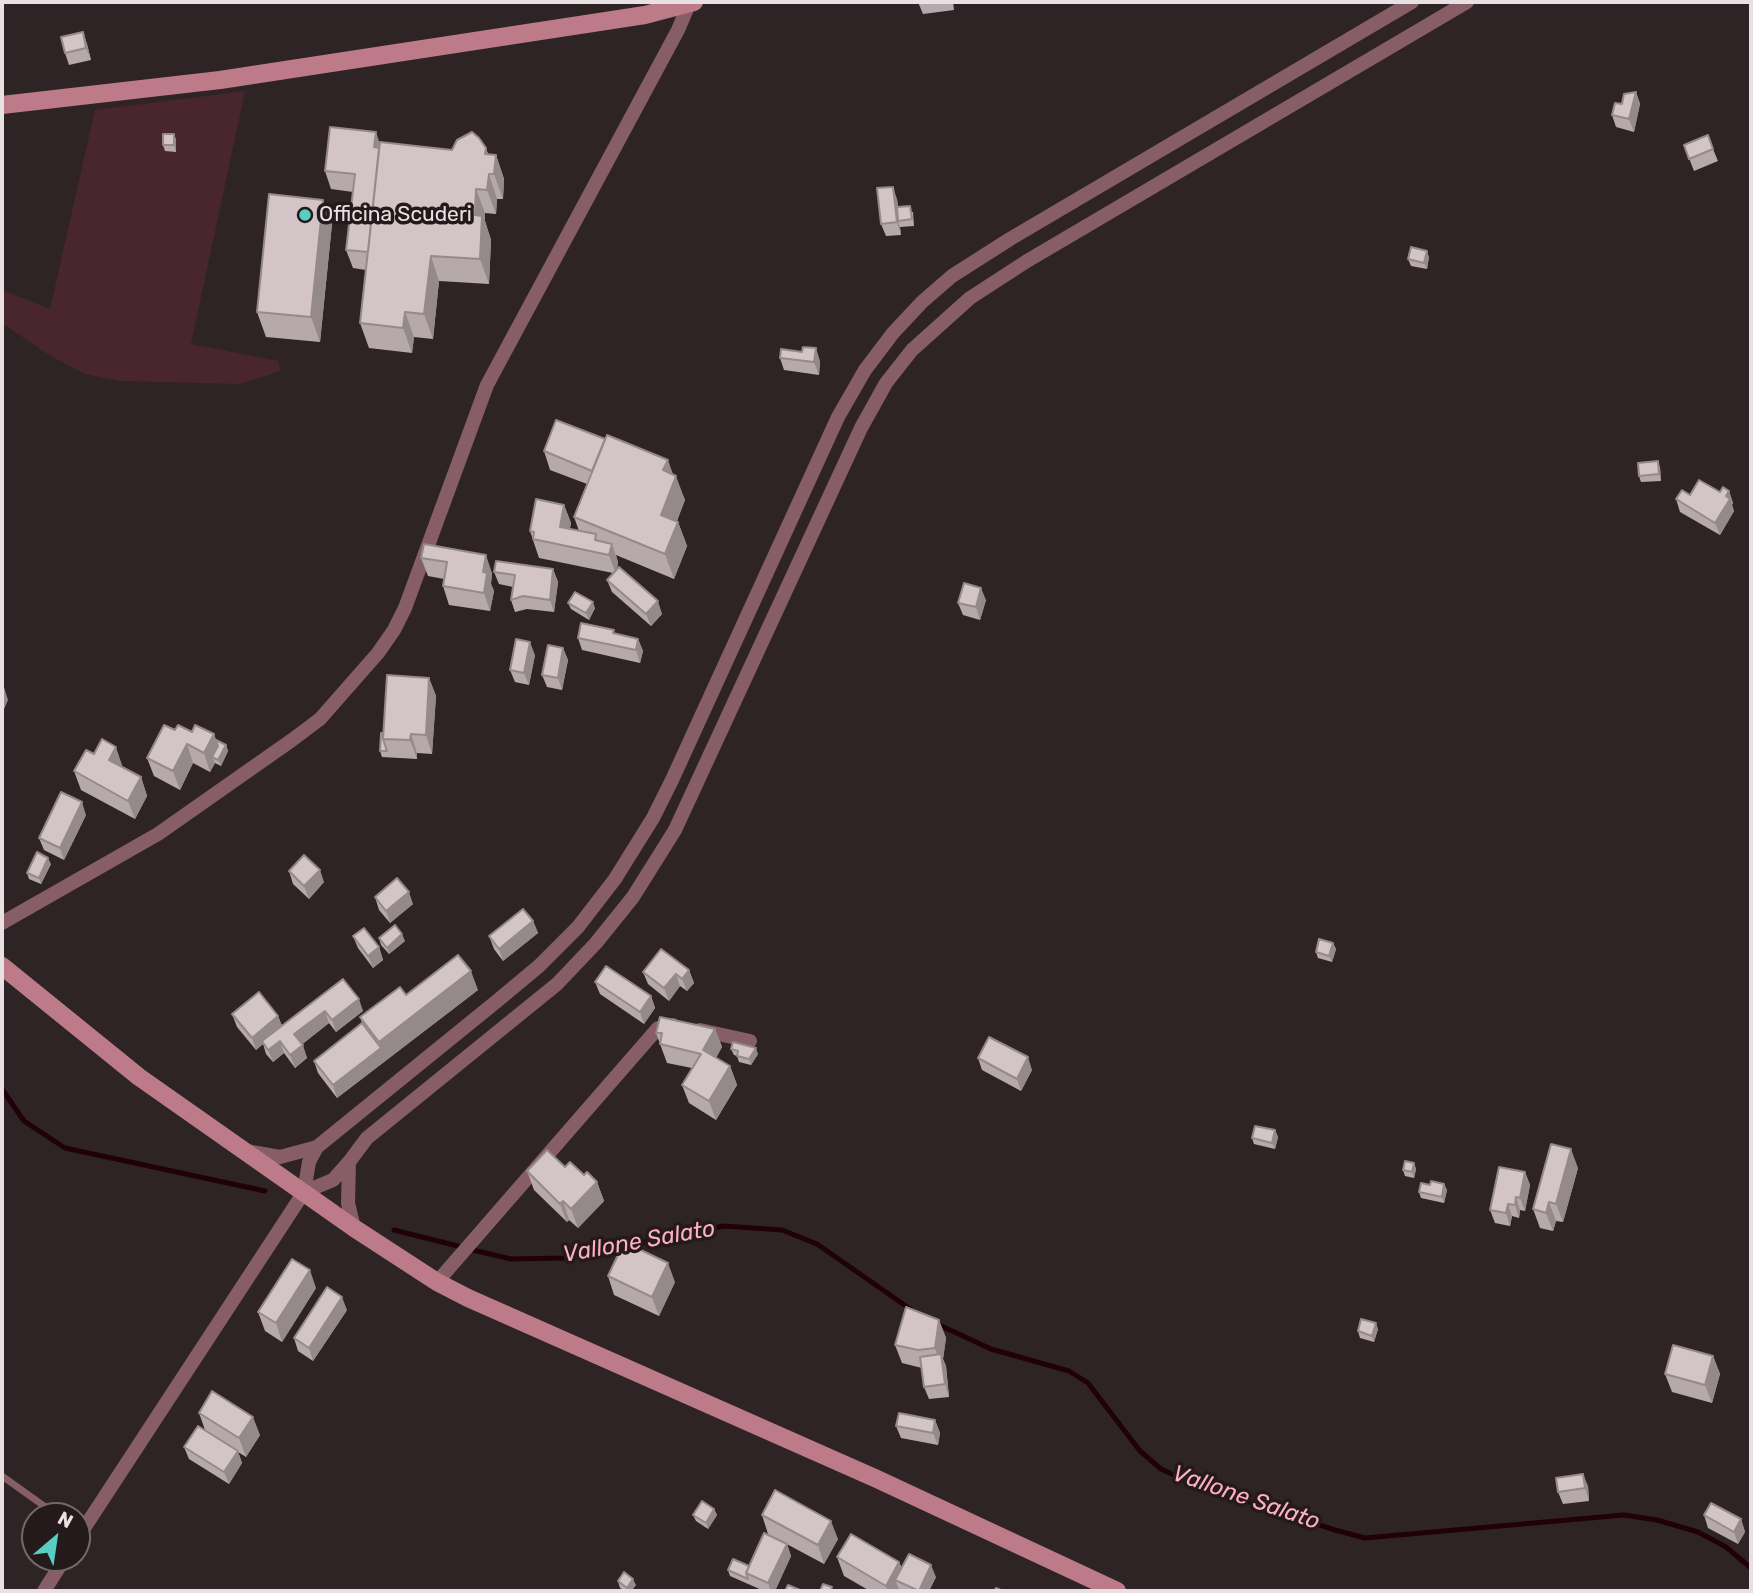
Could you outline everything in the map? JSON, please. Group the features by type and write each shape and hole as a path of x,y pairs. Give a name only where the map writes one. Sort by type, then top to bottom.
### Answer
{"main road":[{"path":"2,105 220,80 645,15 692,3"},
{"path":"2,966 139,1077 242,1151 437,1282 877,1479 1118,1591"}],"street":[{"path":"91,1514 304,1192 309,1162 317,1147 539,966 578,927 615,879 653,818 672,780 838,417 865,370 893,333 922,302 952,276 1010,239 1412,2"},
{"path":"304,1192 333,1180 367,1138 557,984 596,943 633,897 675,831 861,429 886,383 912,349 970,298 1027,261 1466,2"},
{"path":"2,923 158,834 292,740 320,719 378,653 405,608 487,386 692,3"},
{"path":"437,1282 658,1028 675,1025 750,1041"},
{"path":"242,1151 280,1157 317,1147"},
{"path":"349,1162 348,1203 354,1228"},
{"path":"44,1591 56,1572"}],"lane":[{"path":"2,1476 38,1502"}],"shaded area":[{"path":"245,91 191,344 278,361 281,371 240,384 119,381 85,374 49,355 2,323 2,290 50,309 95,110"}],"building":[{"path":"83,32 86,48 65,53 61,37"},
{"path":"1636,92 1629,119 1612,115 1615,103 1622,104 1624,94"},
{"path":"330,127 376,132 374,147 379,148 368,252 346,250 355,174 325,171"},
{"path":"472,132 486,148 485,154 496,155 494,174 489,174 487,190 476,189 475,215 482,216 480,259 431,256 424,314 405,312 403,328 360,323 380,142 452,150 457,140"},
{"path":"163,134 174,134 174,145 163,145"},
{"path":"1708,135 1713,149 1689,159 1684,145"},
{"path":"893,187 897,222 881,224 877,188"},
{"path":"269,194 323,200 311,317 257,312"},
{"path":"910,206 912,219 898,221 897,207"},
{"path":"1411,247 1427,251 1424,263 1408,259"},
{"path":"803,347 816,348 814,362 780,358 781,349 802,352"},
{"path":"556,420 605,439 592,471 544,451"},
{"path":"607,435 668,460 663,470 676,476 661,515 678,522 665,554 574,517"},
{"path":"1658,461 1659,474 1639,476 1638,463"},
{"path":"1699,480 1720,492 1723,487 1729,491 1726,496 1730,499 1715,523 1676,499 1682,490 1690,495"},
{"path":"536,499 564,505 560,527 596,534 595,540 612,544 609,555 533,539 534,532 530,531"},
{"path":"424,544 486,555 483,572 487,573 484,593 443,586 447,562 421,558"},
{"path":"496,561 553,569 550,600 523,596 511,600 515,575 494,572"},
{"path":"619,567 658,601 646,614 607,580"},
{"path":"964,583 981,588 976,607 958,603"},
{"path":"575,592 593,602 586,613 568,603"},
{"path":"581,623 614,630 613,633 638,639 636,650 578,638"},
{"path":"516,639 530,642 524,673 510,670"},
{"path":"548,645 563,648 558,678 542,675"},
{"path":"387,675 429,678 426,735 411,734 410,740 383,739"},
{"path":"164,725 175,730 178,725 192,732 195,725 214,734 204,753 187,744 173,771 147,758"},
{"path":"383,733 387,751 380,751"},
{"path":"102,739 116,747 109,760 141,777 128,801 74,771 86,750 94,754"},
{"path":"216,740 226,745 218,760 212,757 218,746"},
{"path":"61,792 82,802 60,848 39,838"},
{"path":"37,852 48,858 39,878 27,873"},
{"path":"304,855 320,870 304,886 289,871"},
{"path":"397,878 409,892 386,911 375,897"},
{"path":"523,909 533,921 499,949 489,936"},
{"path":"395,925 402,934 387,948 379,938"},
{"path":"364,928 379,947 368,956 353,936"},
{"path":"1319,939 1333,943 1329,956 1316,952"},
{"path":"661,949 689,970 682,979 676,974 664,988 643,972"},
{"path":"458,955 471,971 379,1042 360,1017 400,987 406,995"},
{"path":"606,966 651,996 640,1012 595,982"},
{"path":"343,979 359,999 332,1020 325,1011 294,1034 303,1045 290,1055 280,1041 268,1050 262,1041"},
{"path":"259,992 278,1016 252,1038 232,1014"},
{"path":"660,1017 715,1029 703,1050 730,1066 709,1101 682,1085 701,1054 660,1044 662,1033 656,1033"},
{"path":"362,1023 381,1048 333,1085 314,1061"},
{"path":"989,1037 1028,1057 1017,1079 978,1058"},
{"path":"733,1042 756,1048 749,1059 737,1056 738,1051 731,1049"},
{"path":"1255,1126 1275,1130 1272,1143 1252,1138"},
{"path":"1551,1144 1571,1149 1556,1204 1549,1202 1546,1213 1533,1209"},
{"path":"547,1150 565,1167 570,1162 584,1175 587,1172 597,1182 571,1209 563,1201 560,1204 527,1171"},
{"path":"1405,1161 1414,1163 1412,1172 1403,1170"},
{"path":"1499,1167 1525,1172 1520,1198 1516,1197 1515,1205 1508,1204 1506,1213 1490,1210"},
{"path":"1431,1181 1444,1184 1442,1197 1419,1192 1421,1183 1430,1185"},
{"path":"624,1242 668,1263 652,1297 608,1276"},
{"path":"292,1259 310,1270 276,1323 258,1312"},
{"path":"327,1287 342,1297 309,1348 294,1338"},
{"path":"906,1307 939,1320 935,1348 918,1350 895,1345"},
{"path":"1361,1319 1376,1323 1372,1336 1358,1331"},
{"path":"1673,1345 1713,1356 1705,1385 1665,1374"},
{"path":"941,1354 945,1384 924,1387 920,1357"},
{"path":"212,1391 253,1417 239,1438 199,1413"},
{"path":"899,1413 935,1420 933,1433 896,1426"},
{"path":"198,1426 238,1451 224,1472 184,1447"},
{"path":"1583,1474 1585,1488 1558,1492 1556,1478"},
{"path":"775,1490 831,1521 818,1545 762,1515"},
{"path":"702,1501 714,1509 706,1523 693,1515"},
{"path":"1711,1503 1741,1519 1734,1532 1704,1515"},
{"path":"764,1533 787,1544 768,1583 746,1573"},
{"path":"851,1534 899,1562 886,1586 837,1557"},
{"path":"909,1554 931,1565 919,1591 895,1580"},
{"path":"733,1559 749,1566 746,1573 748,1579 728,1570"},
{"path":"624,1572 633,1579 627,1588 618,1581"},
{"path":"823,1584 832,1587 830,1591 820,1591"},
{"path":"788,1585 800,1590 785,1591"}],"waterway":[{"name":"Vallone Salato","path":"2,1089 24,1121 65,1148 265,1191"},
{"name":"Vallone Salato","path":"473,1250 511,1259 566,1258 724,1226 782,1230 817,1244 913,1311"},
{"name":"Vallone Salato","path":"394,1230 458,1246"},
{"name":"Vallone Salato","path":"937,1324 991,1349 1069,1371 1088,1383 1140,1451 1161,1469 1191,1483 1335,1530 1365,1538 1624,1515 1657,1520 1698,1532 1726,1547 1751,1568"}],"place":[{"name":"Officina Scuderi","path":"305,215"}]}
